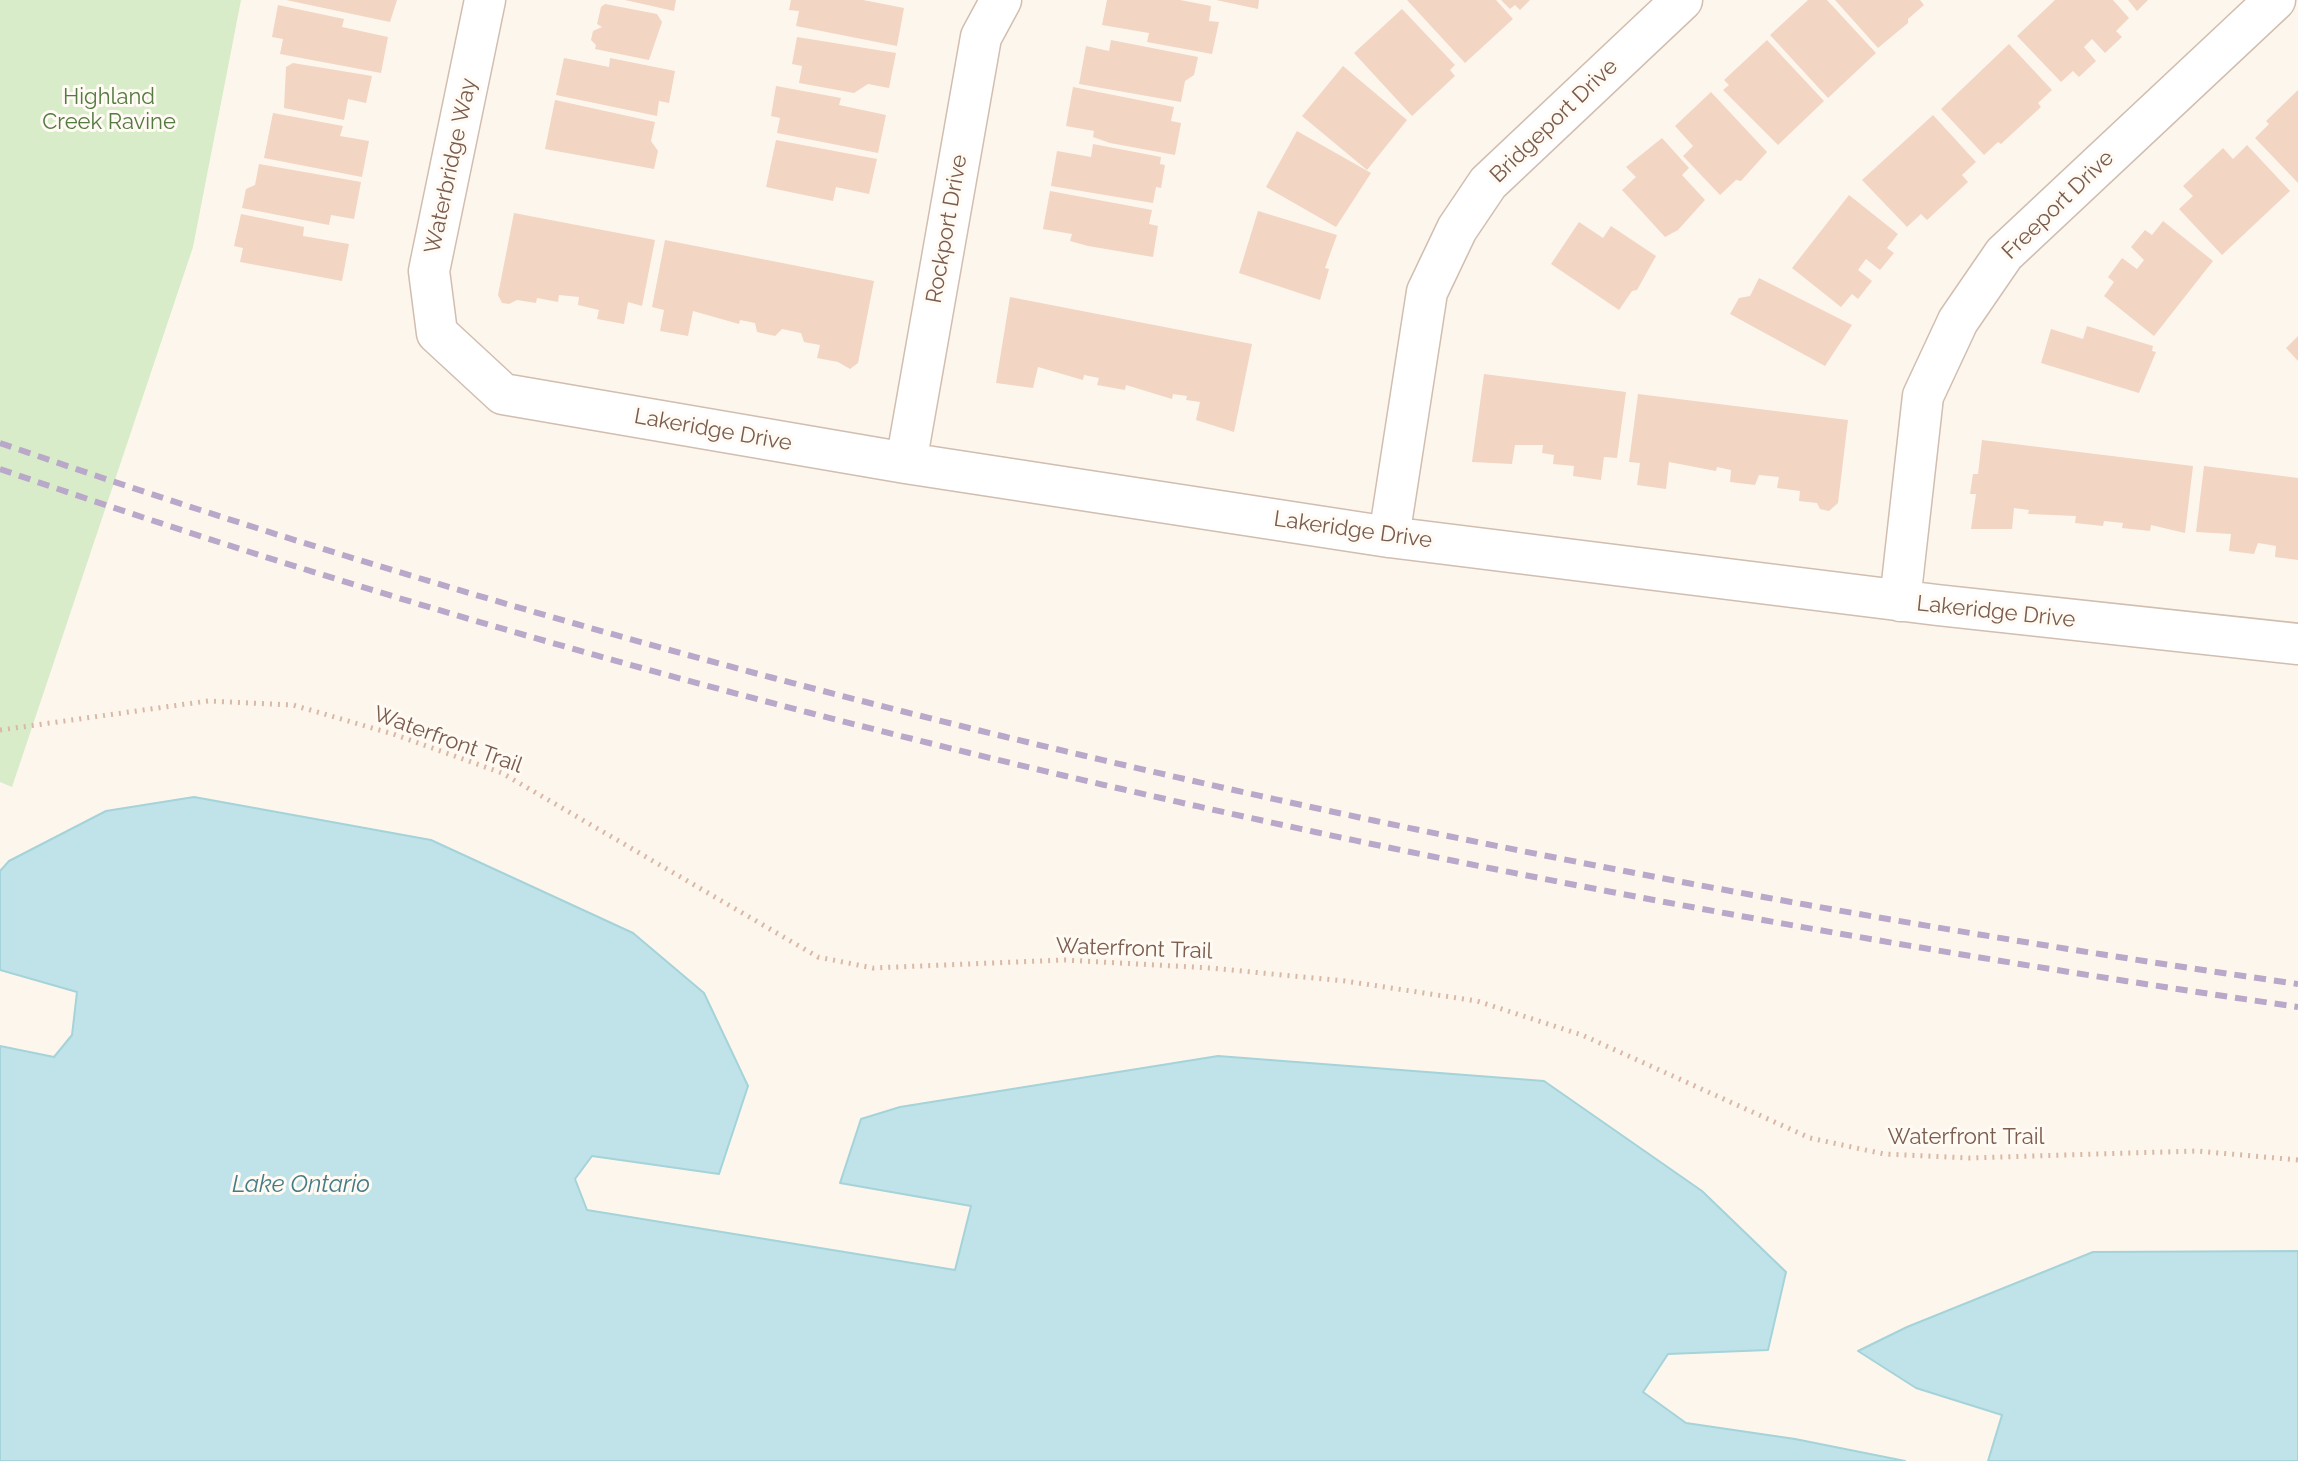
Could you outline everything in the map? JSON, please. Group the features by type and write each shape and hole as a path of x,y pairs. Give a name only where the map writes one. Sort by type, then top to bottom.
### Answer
{"street":[{"name":"Waterbridge Way","path":"437,333 429,271 485,0"},
{"name":"Rockport Drive","path":"906,463 981,37 1001,0"},
{"name":"Bridgeport Drive","path":"1389,537 1427,292 1457,229 1488,183 1682,0"},
{"name":"Freeport Drive","path":"1900,601 1923,396 1958,321 2004,254 2275,0"},
{"name":"Lakeridge Drive","path":"437,333 503,394 906,463 1389,537 1900,601 2298,644"}],"path":[{"name":"Waterfront Trail","path":"0,730 208,701 293,705 393,734 502,773 818,957 873,968 1065,960 1210,968 1345,981 1477,1001 1582,1035 1810,1138 1884,1154 1969,1158 2197,1151 2298,1160"}],"green space":[{"name":"Highland Creek Ravine","path":"0,0 241,0 193,247 12,787 0,782"}],"water":[{"name":"Lake Ontario","path":"194,797 431,840 633,933 704,993 748,1086 719,1174 592,1156 575,1179 587,1210 955,1270 971,1206 840,1183 861,1119 900,1107 1218,1056 1544,1081 1702,1191 1786,1272 1768,1350 1668,1354 1643,1392 1686,1423 1795,1439 1905,1461 0,1461 0,1046 54,1057 72,1035 77,992 0,970 0,871 9,861 106,811"},
{"path":"2298,1251 2298,1461 1988,1461 2002,1415 1916,1388 1858,1351 1907,1327 2093,1252"}],"building":[{"path":"286,0 397,0 390,22"},
{"path":"625,0 676,0 674,11"},
{"path":"791,0 863,0 904,8 897,46 796,26 799,11 789,10"},
{"path":"1107,0 1180,0 1211,6 1209,21 1219,22 1212,54 1147,42 1149,33 1102,25"},
{"path":"1216,0 1259,0 1258,9"},
{"path":"1407,0 1496,0 1513,19 1465,63"},
{"path":"1501,0 1530,0 1520,10 1515,5 1510,9"},
{"path":"1808,0 1827,0 1876,53 1828,98 1770,35"},
{"path":"1835,0 1920,0 1924,5 1878,48"},
{"path":"2055,0 2113,0 2129,18 2116,31 2122,37 2105,53 2092,39 2084,47 2096,61 2079,77 2073,71 2061,82 2017,36"},
{"path":"2128,0 2148,0 2137,11"},
{"path":"605,4 657,14 662,22 649,60 595,49 596,45 591,40 593,31 602,27 597,24 601,7"},
{"path":"278,5 344,19 342,27 388,37 381,73 280,54 283,39 272,37"},
{"path":"1402,9 1455,65 1450,70 1455,76 1412,116 1354,53"},
{"path":"797,37 896,53 889,88 868,84 854,93 799,83 802,66 792,64"},
{"path":"1111,40 1198,57 1194,75 1185,81 1181,102 1079,84 1086,46 1109,51"},
{"path":"1767,40 1824,101 1778,145 1723,90 1729,85 1724,80"},
{"path":"2009,44 2052,90 2038,103 2041,107 2001,144 1998,142 1984,155 1941,109"},
{"path":"564,58 609,67 610,58 675,71 669,103 659,101 657,116 556,95"},
{"path":"293,63 372,76 366,103 348,99 344,120 284,108 286,67"},
{"path":"1343,66 1407,120 1367,170 1302,116"},
{"path":"776,86 841,98 839,105 886,115 878,153 777,133 780,118 771,116"},
{"path":"1073,87 1174,107 1171,121 1181,123 1175,155 1110,143 1093,137 1094,131 1066,126"},
{"path":"2298,90 2298,183 2255,138 2269,124 2266,121"},
{"path":"1711,92 1767,152 1741,181 1736,180 1720,195 1683,156 1693,146 1675,126"},
{"path":"555,100 655,122 651,141 658,151 654,169 545,149"},
{"path":"273,113 343,126 340,136 369,141 362,177 264,158"},
{"path":"1933,115 1976,162 1962,175 1968,182 1927,220 1921,214 1907,227 1862,180"},
{"path":"1297,131 1371,173 1336,227 1266,187"},
{"path":"1662,138 1689,168 1682,175 1705,200 1678,230 1665,237 1622,190 1636,177 1626,167"},
{"path":"776,140 877,159 869,194 836,187 833,201 766,187"},
{"path":"1093,144 1161,157 1160,164 1165,165 1161,188 1156,187 1153,203 1051,186 1057,151 1091,157"},
{"path":"2247,145 2290,191 2222,255 2179,209 2193,196 2183,186 2223,148 2233,159"},
{"path":"259,164 361,182 354,219 331,215 329,225 242,208 246,189 255,185"},
{"path":"1050,191 1152,210 1149,224 1158,226 1153,257 1088,246 1070,241 1072,234 1043,229"},
{"path":"1849,195 1898,234 1887,248 1894,253 1880,270 1866,259 1858,270 1872,281 1858,299 1852,294 1841,307 1792,268"},
{"path":"1258,211 1337,235 1325,268 1329,269 1320,300 1239,273"},
{"path":"514,213 655,240 642,306 628,302 624,324 597,319 599,310 578,305 579,297 559,295 558,302 537,298 536,303 517,300 502,303 498,295"},
{"path":"241,214 304,227 303,236 349,244 342,281 240,262 243,248 234,246"},
{"path":"2163,221 2213,261 2154,336 2104,296 2114,282 2108,277 2122,258 2137,269 2144,260 2131,247 2145,230 2152,235"},
{"path":"1579,222 1603,238 1611,226 1656,256 1637,290 1632,291 1619,310 1551,264"},
{"path":"665,240 874,281 858,363 850,369 838,362 817,358 820,345 804,342 801,333 782,329 775,336 757,332 755,323 740,320 739,324 693,311 688,336 660,331 664,310 652,307"},
{"path":"1759,278 1852,325 1825,366 1730,314 1739,298 1750,296"},
{"path":"1010,297 1252,344 1234,432 1196,420 1200,402 1186,400 1187,396 1173,394 1172,399 1126,385 1125,390 1097,385 1099,378 1084,375 1083,380 1038,367 1033,388 996,383"},
{"path":"2087,326 2153,346 2152,351 2156,352 2139,393 2041,363 2051,329 2083,339"},
{"path":"2298,336 2298,361 2286,348"},
{"path":"1484,374 1626,392 1617,458 1604,457 1601,480 1573,476 1574,466 1553,464 1554,455 1542,453 1543,445 1515,445 1512,464 1472,462"},
{"path":"1638,394 1848,420 1838,503 1829,511 1820,509 1817,503 1799,501 1800,491 1777,488 1779,477 1759,475 1755,485 1730,482 1731,470 1717,467 1716,471 1669,462 1666,489 1637,485 1640,463 1629,462"},
{"path":"1982,440 2193,466 2185,533 2151,525 2150,531 2122,528 2123,523 2104,521 2103,526 2075,523 2076,516 2028,514 2029,510 2014,508 2012,529 1971,529 1976,494 1970,494 1973,474 1978,474"},
{"path":"2204,466 2298,478 2298,560 2275,557 2276,546 2258,543 2254,554 2229,551 2231,534 2196,532"}],"railway":[{"path":"0,443 281,536 564,620 849,698 1136,768 1425,831 1715,888 2006,939 2298,984"},
{"path":"0,469 281,562 564,646 849,723 1136,792 1425,855 1715,911 2006,962 2298,1007"}]}
